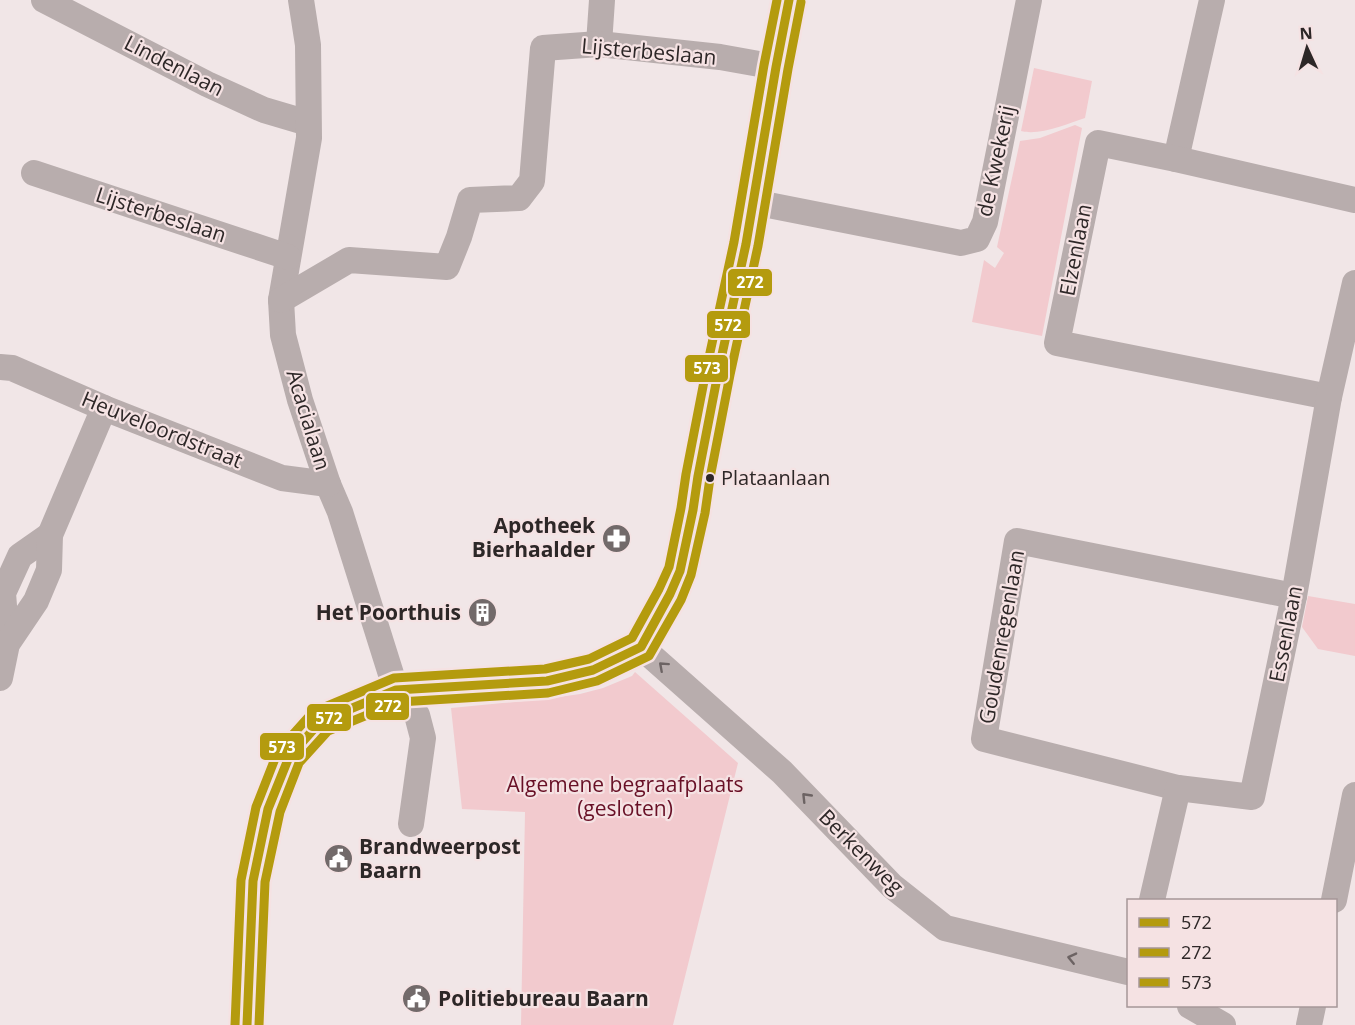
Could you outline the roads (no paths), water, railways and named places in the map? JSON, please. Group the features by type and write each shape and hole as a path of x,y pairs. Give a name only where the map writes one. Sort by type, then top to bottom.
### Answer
{"street":[{"name":"Lindenlaan","path":"44,0 207,84 264,110 308,123"},
{"name":"Acacialaan","path":"301,0 308,45 309,138 280,300 284,335 300,400 328,484 340,512 396,690 417,714 423,738 411,824"},
{"path":"599,44 602,0"},
{"path":"247,1025 253,881 268,809 289,757 321,721 396,690 547,681 593,670 641,647 670,594 680,571 753,202 789,0"},
{"name":"de Kwekerij","path":"753,202 961,243 977,239 985,222 1029,0"},
{"path":"1176,159 1212,0"},
{"name":"Lijsterbeslaan","path":"280,300 349,260 447,267 470,200 519,198 532,181 543,48 599,44 720,57 776,67"},
{"name":"Elzenlaan","path":"1329,397 1057,343 1098,143 1355,200"},
{"name":"Lijsterbeslaan","path":"34,173 288,257"},
{"name":"Essenlaan","path":"1178,788 1252,797 1294,596 1329,397 1355,283"},
{"name":"Heuveloordstraat","path":"0,367 12,368 104,408 282,478 328,484"},
{"path":"0,678 7,644 36,601 49,570 50,535 104,408"},
{"name":"Goudenregenlaan","path":"1178,788 984,739 1017,541 1294,596"},
{"name":"Berkenweg","path":"641,647 782,772 892,886 945,928 1127,972"},
{"path":"1152,899 1178,788"},
{"path":"1334,899 1355,795"},
{"path":"1193,1007 1223,1025"},
{"path":"1309,1025 1313,1007"}],"place":[{"name":"Plataanlaan","path":"710,478"},
{"name":"Apotheek Bierhaalder","path":"616,538"},
{"name":"Het Poorthuis","path":"482,613"},
{"name":"Brandweerpost Baarn","path":"338,859"},
{"name":"Politiebureau Baarn","path":"417,999"}],"park label":[{"name":"Algemene begraafplaats (gesloten)","path":"625,797"}]}
